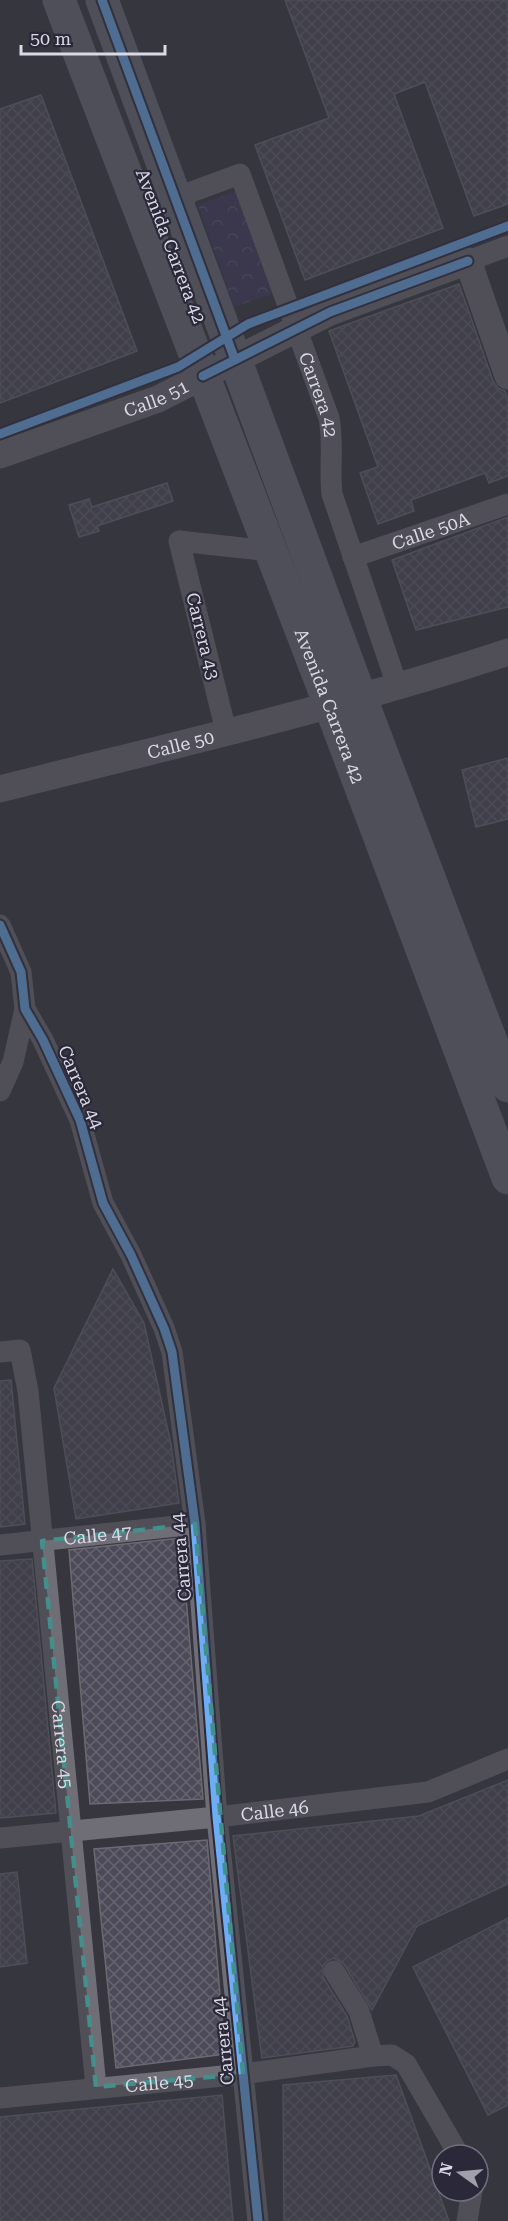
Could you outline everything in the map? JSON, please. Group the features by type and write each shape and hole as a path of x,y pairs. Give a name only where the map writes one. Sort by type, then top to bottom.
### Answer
{"highway":[{"name":"Avenida Carrera 42","path":"59,0 270,551 345,700 508,1086"},
{"name":"Avenida Carrera 42","path":"102,0 235,360 345,700 508,1178"}],"street":[{"name":"Carrera 42","path":"175,198 240,174 328,418 331,432 332,494 397,685"},
{"name":"Calle 51","path":"0,455 135,409 330,312 508,246"},
{"path":"468,261 508,376"},
{"name":"Calle 50A","path":"353,557 508,504"},
{"name":"Carrera 43","path":"226,731 179,541 270,551"},
{"path":"451,670 508,652"},
{"path":"451,670 508,669"},
{"name":"Calle 50","path":"0,789 345,700 451,670"},
{"name":"Carrera 44","path":"0,925 21,972 25,1009 43,1040 80,1120 103,1203 131,1255 164,1328 172,1352 195,1524 217,1817 258,2221"},
{"path":"1,1088 13,1062 9,1046 25,1009"},
{"name":"Carrera 45","path":"0,1352 20,1350 25,1369 96,2087"},
{"name":"Calle 47","path":"0,1545 195,1524"},
{"name":"Calle 46","path":"0,1838 217,1817 428,1792 508,1759"},
{"path":"334,1971 359,2011 382,2056 406,2064 452,2143"},
{"name":"Calle 45","path":"0,2098 243,2074 382,2056"},
{"path":"466,2221 470,2203"}],"highlighted area":[{"path":"195,1524 243,2074 96,2087 42,1541"}],"green space":[{"path":"236,191 272,294 234,307 198,205"}],"building":[{"path":"285,0 508,0 508,204 474,216 425,82 394,94 443,228 305,280 255,145 329,118"},
{"path":"41,95 137,351 0,403 0,109"},
{"path":"459,284 493,381 498,388 505,391 508,399 508,476 489,483 485,473 411,500 414,511 378,524 360,473 378,467 329,331"},
{"path":"167,483 173,501 97,526 99,531 79,537 69,505 89,499 92,507"},
{"path":"508,517 508,607 416,630 392,560"},
{"path":"508,758 508,819 476,827 462,770"},
{"path":"113,1269 144,1323 171,1444 179,1503 76,1519 54,1388"},
{"path":"11,1380 25,1524 0,1527 0,1381"},
{"path":"181,1538 203,1799 90,1804 69,1550"},
{"path":"32,1559 56,1813 0,1818 0,1561"},
{"path":"508,1780 508,1884 417,1926 372,2010 344,1964 334,1958 327,1961 323,1966 323,1977 347,2016 355,2042 353,2046 262,2058 233,1836 419,1816"},
{"path":"207,1840 225,2054 116,2068 94,1849"},
{"path":"17,1872 27,1963 0,1967 0,1874"},
{"path":"508,1918 508,2105 488,2115 413,1967"},
{"path":"396,2075 430,2169 430,2203 442,2203 449,2221 284,2221 283,2085"},
{"path":"222,2095 233,2221 0,2221 0,2117"}],"cycle path":[{"path":"102,0 235,360"},
{"path":"0,434 178,367 248,324 508,226"},
{"path":"203,376 330,312 468,261"},
{"path":"0,925 21,972 25,1009 43,1040 80,1120 103,1203 131,1255 164,1328 172,1352 195,1524 217,1817 258,2221"}]}
